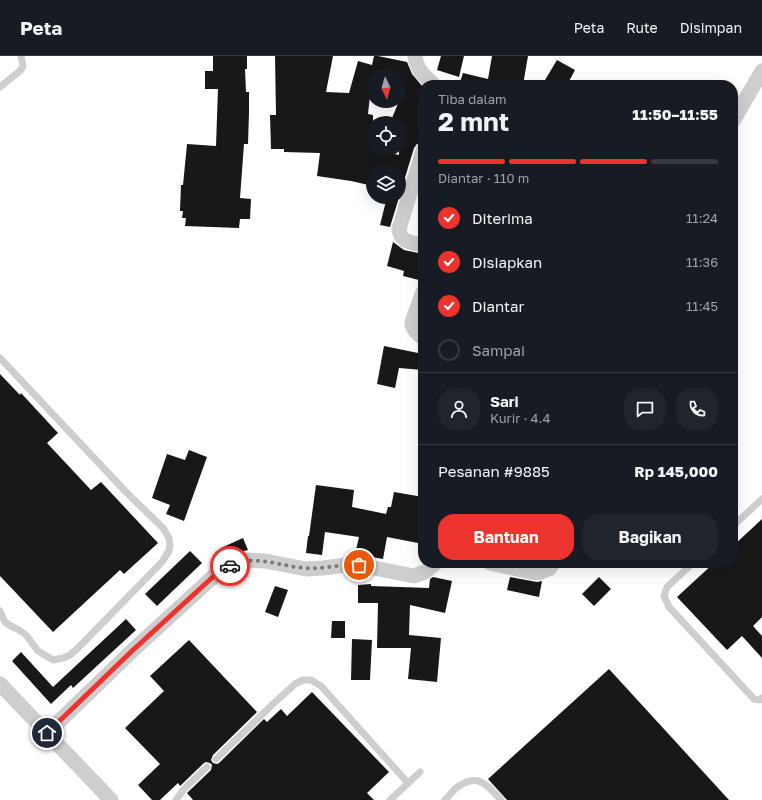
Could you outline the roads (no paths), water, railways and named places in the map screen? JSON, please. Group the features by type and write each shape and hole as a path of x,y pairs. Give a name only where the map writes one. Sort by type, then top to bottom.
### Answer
{"street":[{"path":"415,56 420,72 429,80"},
{"path":"738,112 762,71"},
{"path":"418,167 399,229 400,236 402,238 406,241 418,245"},
{"path":"418,306 412,322 412,327 418,334"},
{"path":"47,733 132,651 215,575 234,563 246,560 306,568 359,565 414,576 425,572 430,568"},
{"path":"513,568 538,573 550,568"},
{"path":"0,684 111,800"}],"lane":[{"path":"0,87 23,66 21,56"},
{"path":"0,358 126,492 163,528 169,538 170,545 169,551 162,562 78,648 70,655 63,658 53,660 38,651 26,635 6,622 0,611"},
{"path":"738,521 762,499"},
{"path":"688,568 667,587 664,596 669,608 754,699 760,700 762,698"},
{"path":"216,759 292,687 303,680 311,680 321,686 408,783"},
{"path":"176,800 184,789 207,767"},
{"path":"390,800 420,772"},
{"path":"445,800 455,789 466,782 473,780 481,781 486,784 501,800"}]}
